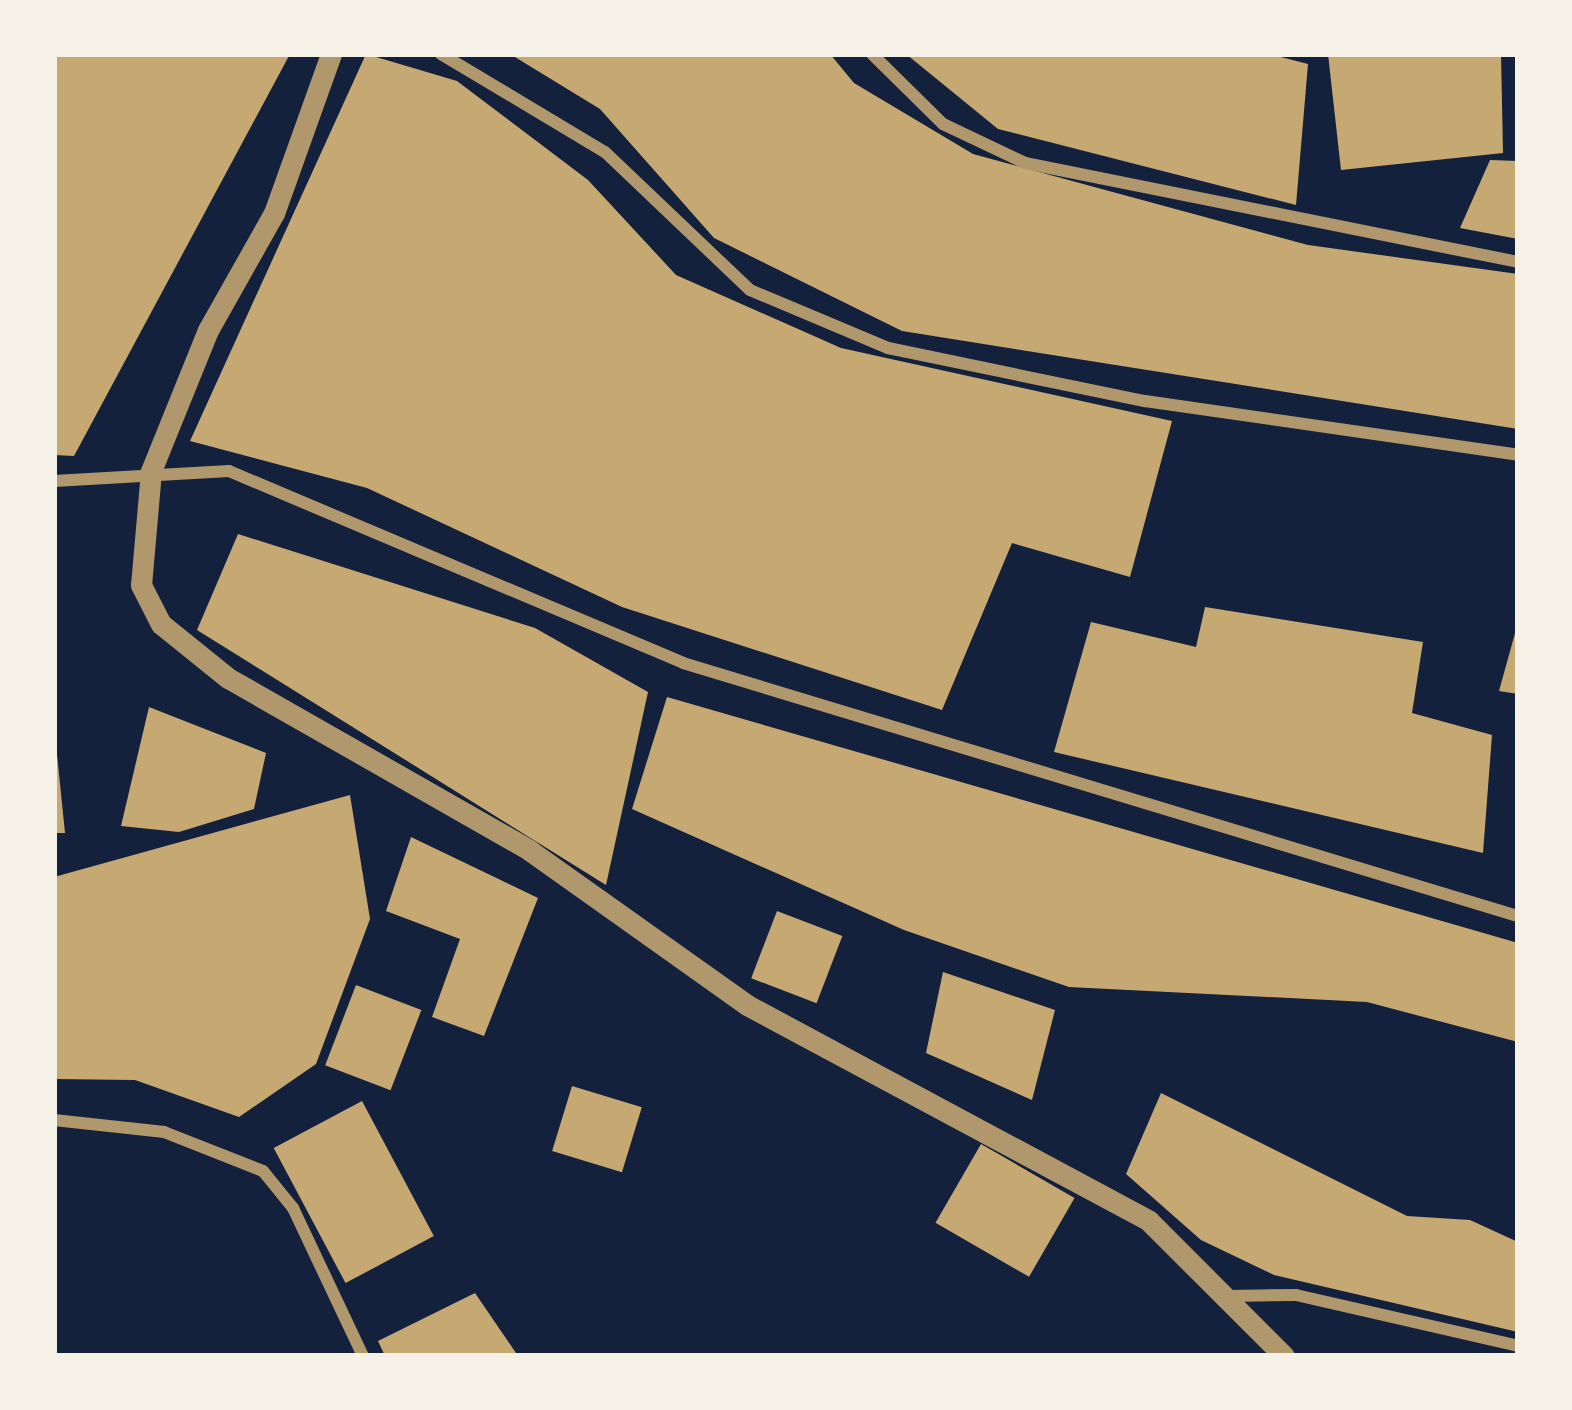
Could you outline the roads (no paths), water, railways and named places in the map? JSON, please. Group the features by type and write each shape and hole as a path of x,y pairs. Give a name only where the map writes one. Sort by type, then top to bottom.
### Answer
{"street":[{"path":"331,54 274,213 208,330 151,470 141,585 192,655 529,850 747,1005 1149,1221 1230,1296 1284,1356"},
{"path":"441,54 605,152 750,290 889,349 1145,401 1518,455"},
{"path":"872,54 943,124 1025,163 1518,262"},
{"path":"54,481 151,470 229,472 682,664 1518,916"},
{"path":"54,1120 164,1132 262,1171 293,1208 363,1356"},
{"path":"1230,1296 1296,1294 1518,1346"}]}
